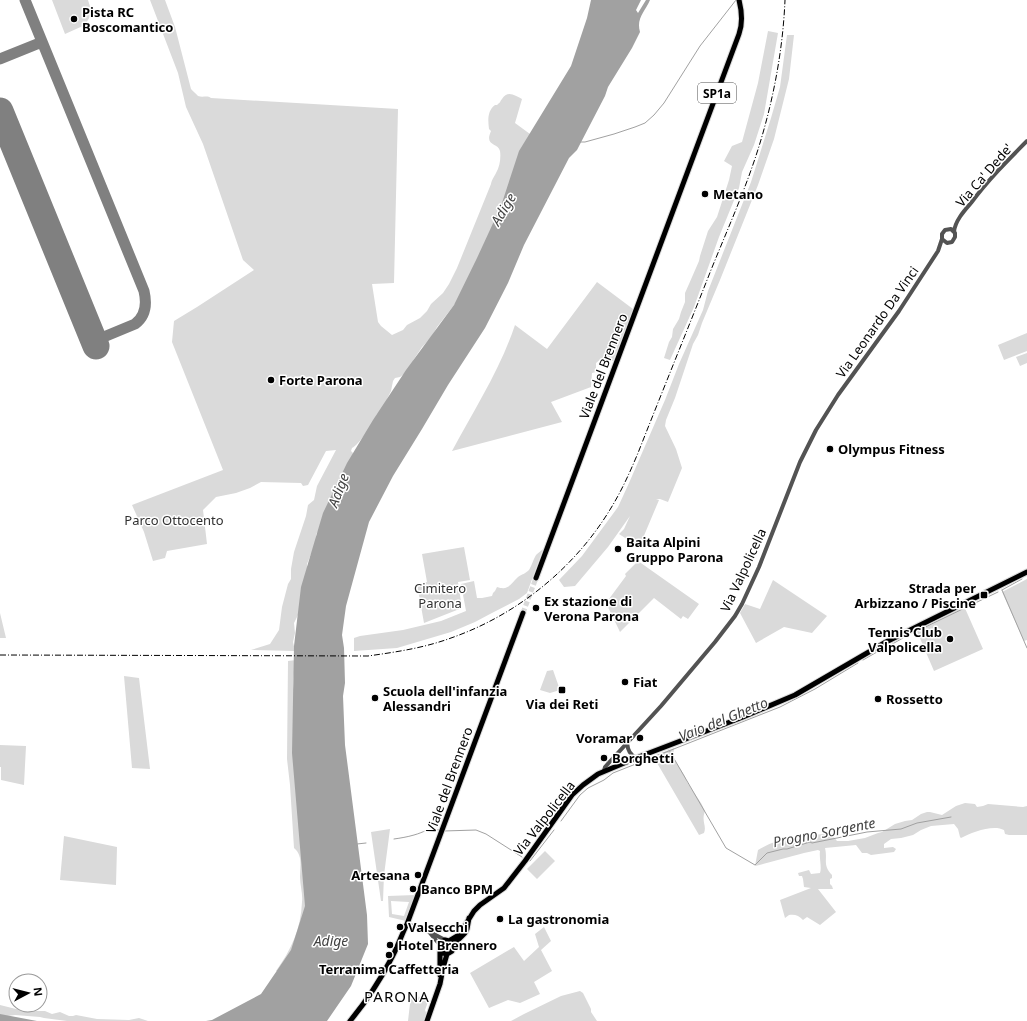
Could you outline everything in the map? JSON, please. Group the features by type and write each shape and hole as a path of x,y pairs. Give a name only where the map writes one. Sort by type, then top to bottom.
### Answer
{"main road":[{"name":"Viale del Brennero","path":"536,578 740,34 742,22 740,3"},
{"name":"Via Valpolicella","path":"469,918 480,905 504,888 572,795 598,774 782,702 886,642 1027,572"},
{"name":"Viale del Brennero","path":"350,1021 391,960 407,924 523,612"},
{"path":"440,980 440,948 442,942 458,935 469,918"},
{"path":"426,1021 440,984 447,954 451,952 456,942 465,933 469,918"},
{"path":"447,940 452,944 453,948"},
{"path":"440,948 443,953 447,954"}],"street":[{"name":"Via Ca' Dede'","path":"942,240 942,232 949,229 957,222 972,200 994,174 1027,141"},
{"name":"Via Ca' Dede'","path":"949,243 955,239 954,232 957,222"},
{"path":"949,229 954,232"},
{"path":"942,240 949,243"},
{"name":"Via Leonardo Da Vinci","path":"831,405 900,311 938,251 942,240"},
{"name":"Via Leonardo Da Vinci","path":"938,251 949,243"},
{"name":"Via Valpolicella","path":"604,771 605,767 705,653 735,616 764,556 803,456 831,405"},
{"path":"627,743 629,753 636,758"},
{"path":"407,924 447,940"},
{"path":"430,932 440,948"}],"green space":[{"name":"Pista RC Boscomantico","path":"52,0 88,0 92,13 85,25 65,34"},
{"name":"Parco Ottocento","path":"150,0 165,0 175,27 191,89 198,96 398,109 394,283 372,284 378,322 392,335 403,330 407,325 420,318 427,311 431,304 443,293 457,268 499,165 499,148 492,144 489,140 491,131 488,123 492,107 498,105 504,96 509,94 522,99 515,123 530,134 465,291 437,327 432,336 422,347 409,370 400,377 395,378 387,399 386,408 377,414 366,433 352,448 351,451 355,455 321,528 317,533 315,553 311,554 307,564 307,577 301,609 294,623 295,633 293,642 295,651 251,650 270,644 279,630 282,607 288,584 291,579 294,552 306,516 308,505 314,500 317,486 336,450 326,451 308,485 303,486 301,483 261,482 236,493 216,497 203,510 207,544 167,551 165,558 153,561 144,532 132,505 223,470 172,342 174,321 254,270 243,260 203,144 186,107 178,73"},
{"path":"768,31 778,33 764,114 754,145 742,172 739,188 719,237 694,307 670,360 664,358 672,337 673,329 679,319 685,302 685,293 699,261 708,231 717,217 729,180 732,166 724,161 732,146 742,142 758,83"},
{"path":"787,35 794,35 789,79 774,139 758,185 698,335 693,344 666,420 665,426 676,449 682,468 668,502 656,499 659,500 643,538 633,543 619,534 624,529 630,516 608,547 575,586 564,587 559,580 582,556 618,507 703,310 708,291 751,182 771,118 780,87"},
{"path":"597,282 633,309 613,361 608,360 607,358 602,358 596,363 596,372 592,373 591,387 551,402 562,422 452,451 502,358 515,325 547,349"},
{"path":"1027,333 1027,351 1004,360 998,345"},
{"path":"1027,353 1027,363 1020,366 1016,357"},
{"name":"Cimitero Parona","path":"464,547 470,580 458,582 462,608 424,623 417,584 427,582 422,554"},
{"path":"543,549 527,593 519,599 475,622 451,632 397,648 354,651 354,638 403,630 441,621 466,611 461,584 474,581 477,598 492,596 497,587 507,587 529,570 536,555"},
{"path":"638,561 699,604 688,619 683,616 681,619 654,598 620,632 606,603 626,576 625,574"},
{"path":"1027,579 1027,640 1024,641 1002,592"},
{"path":"773,580 827,616 812,633 784,627 756,643 740,613 745,604 760,609"},
{"name":"Tennis Club Valpolicella","path":"964,606 983,649 934,671 916,629"},
{"path":"0,613 6,638 0,638"},
{"path":"296,660 293,683 306,870 305,923 281,971 276,971 291,947 294,939 300,921 302,899 300,858 299,854 294,848 287,759 288,661"},
{"path":"553,670 560,690 550,693 540,690 547,671"},
{"path":"124,676 139,678 150,769 132,768"},
{"path":"0,745 26,746 24,785 1,780"},
{"path":"674,748 673,755 676,762 705,811 705,830 704,833 699,835 653,756"},
{"path":"965,803 975,804 977,807 988,804 1023,807 1027,806 1027,835 1009,835 1005,834 1004,830 1000,828 989,828 976,831 961,838 958,829 954,824 931,826 913,835 891,839 884,844 884,848 893,847 896,849 894,852 871,855 862,853 856,845 825,848 826,865 832,875 830,884 833,889 818,889 836,912 820,925 807,917 803,920 798,916 789,915 785,918 780,900 811,888 804,887 802,876 799,876 798,873 809,870 811,874 820,873 820,851 818,850 755,866 758,850 772,843 822,834 833,836 837,841 865,838 882,832 895,824 912,820 921,814 930,812 942,815 956,806"},
{"path":"390,829 384,875 383,901 381,901 371,832"},
{"path":"64,836 117,847 116,885 60,880"},
{"path":"545,851 555,861 537,879 527,869"},
{"path":"415,895 406,921 389,917 388,896","holes":["391,901 409,902 404,916 392,914"]},
{"path":"544,927 551,941 541,950 552,971 534,982 540,994 520,1003 508,1000 489,1008 470,973 514,947 524,961 539,947 535,934"},
{"path":"580,991 583,993 591,1012 597,1021 511,1021 561,996"},
{"path":"411,995 429,999 425,1010 427,1015 425,1021 408,1021"},
{"path":"0,1005 8,1007 8,1013 48,1012 52,1014 60,1012 69,1016 76,1015 97,1019 129,1020 139,1018 148,1021 67,1021 40,1017 0,1015"}],"water":[{"name":"Adige","path":"591,0 641,0 636,10 638,13 646,0 650,0 640,19 640,32 632,48 608,87 605,96 577,150 569,158 524,245 508,283 485,328 448,385 393,476 369,522 346,606 342,635 345,683 343,696 345,745 367,915 368,944 351,986 327,1021 206,1021 212,1020 261,994 291,950 305,906 292,753 294,646 301,587 323,513 347,463 373,420 406,370 454,305 501,206 519,151 571,66 587,18"},
{"path":"0,1014 37,1021 0,1021"}],"waterway":[{"path":"580,142 585,142 635,127 645,123 654,115 664,103 700,46 736,0"},
{"name":"Vaio del Ghetto","path":"1002,590 1022,579"},
{"path":"1002,590 1027,648"},
{"name":"Vaio del Ghetto","path":"917,631 998,592"},
{"name":"Vaio del Ghetto","path":"887,647 903,638"},
{"name":"Vaio del Ghetto","path":"863,660 877,652"},
{"name":"Vaio del Ghetto","path":"561,821 580,795 588,788 604,780 613,773 780,707 815,689 858,663"},
{"name":"Progno Sorgente","path":"669,750 726,848 755,865 767,853 810,842 812,843 867,832 901,829 917,823 951,817"},
{"name":"Vaio del Ghetto","path":"394,839 411,836 429,830 439,830"},
{"name":"Vaio del Ghetto","path":"444,831 476,830 486,834 522,857"},
{"name":"Vaio del Ghetto","path":"530,861 554,830"},
{"name":"Vaio del Ghetto","path":"357,844 366,843"},
{"path":"410,996 417,999 428,1000 430,1003"}],"taxiway":[{"path":"25,0 144,291 145,309 139,321 94,341"},
{"path":"0,59 42,42"}],"runway":[{"path":"0,111 96,346"}],"tunnel":[{"path":"523,613 536,578"}],"railway":[{"path":"0,655 368,656 420,647 451,638 499,616 521,603 542,587 562,569 596,530 619,494 638,453 755,159 770,108 777,72 785,0"}],"place":[{"name":"Pista RC Boscomantico","path":"74,19"},
{"name":"Metano","path":"705,194"},
{"name":"Forte Parona","path":"271,380"},
{"name":"Olympus Fitness","path":"830,449"},
{"name":"Baita Alpini Gruppo Parona","path":"618,549"},
{"name":"Strada per Arbizzano / Piscine","path":"984,595"},
{"name":"Ex stazione di Verona Parona","path":"536,608"},
{"name":"Tennis Club Valpolicella","path":"950,639"},
{"name":"Fiat","path":"625,682"},
{"name":"Via dei Reti","path":"562,690"},
{"name":"Scuola dell'infanzia Alessandri","path":"375,698"},
{"name":"Rossetto","path":"878,699"},
{"name":"Voramar","path":"640,738"},
{"name":"Borghetti","path":"604,758"},
{"name":"Artesana","path":"418,875"},
{"name":"Banco BPM","path":"413,889"},
{"name":"La gastronomia","path":"500,919"},
{"name":"Valsecchi","path":"400,927"},
{"name":"Hotel Brennero","path":"390,945"},
{"name":"Terranima Caffetteria","path":"389,955"}],"district":[{"name":"PARONA","path":"397,996"}]}
